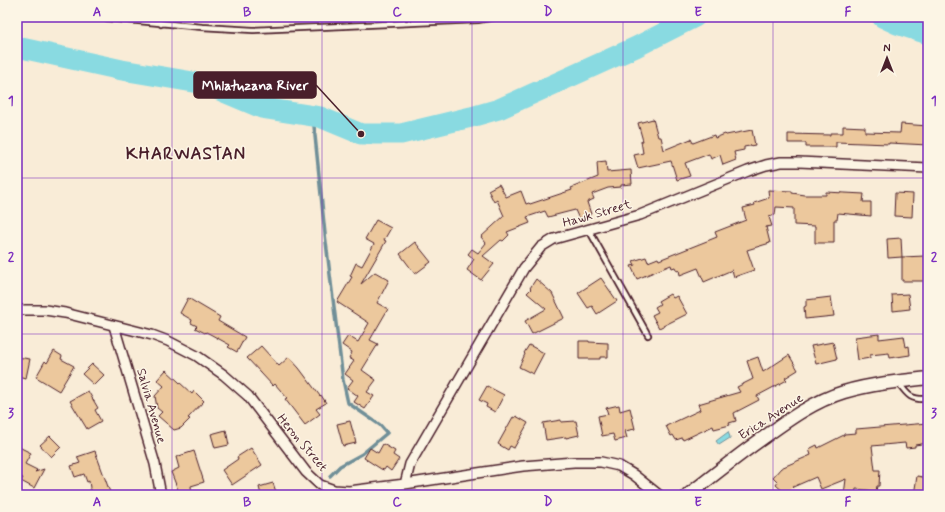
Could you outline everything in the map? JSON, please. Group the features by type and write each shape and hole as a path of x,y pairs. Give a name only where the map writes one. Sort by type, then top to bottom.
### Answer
{"street":[{"name":"Hawk Street","path":"405,484 410,464 524,268 541,247 554,239 640,216 748,171 781,162 928,168"},
{"name":"Heron Street","path":"17,310 45,310 65,313 152,335 168,341 197,356 224,375 248,396 306,472 320,485 334,490 349,491 405,484 523,466 574,462 601,462 619,466 639,478 659,495"},
{"name":"Salvia Avenue","path":"114,326 155,464 161,495"},
{"name":"Erica Avenue","path":"688,495 743,452 791,418 808,408 844,392 877,385 928,378"}],"lane":[{"path":"96,17 119,18 161,24 253,30 478,20 495,17"},
{"path":"156,17 161,24"},
{"path":"589,230 648,335"},
{"path":"898,382 912,398 928,398"}],"water":[{"path":"728,432 730,438 719,445 716,441"}],"building":[{"path":"653,119 658,137 661,137 664,150 691,139 693,143 714,135 715,138 725,134 752,130 755,145 744,147 744,150 734,152 736,160 723,165 720,155 711,159 709,154 685,163 690,176 677,180 671,161 638,168 634,155 643,153 641,141 643,141 638,123"},
{"path":"901,124 928,126 928,145 836,142 836,147 806,147 806,143 788,143 788,134 830,135 830,133 843,133 843,126 865,127 865,132 900,133"},
{"path":"606,161 607,172 631,170 632,184 608,188 592,194 594,199 587,202 591,214 579,219 575,210 548,217 545,211 527,217 530,223 507,232 509,235 503,241 501,240 483,256 494,264 481,280 467,270 474,259 468,254 472,249 478,253 486,243 481,237 504,216 497,200 494,202 488,190 499,184 506,197 521,191 526,204 530,204 572,190 571,188 598,177 597,162"},
{"path":"768,190 792,191 792,193 805,195 826,195 826,192 864,194 863,202 871,202 871,216 838,213 837,220 834,220 834,243 815,243 815,226 794,225 794,208 776,207 775,215 769,217 772,226 766,227 770,243 747,250 754,270 734,277 732,270 704,282 698,268 680,275 679,270 677,271 675,267 672,268 671,265 637,279 631,266 635,265 633,261 646,257 648,262 658,258 659,260 717,237 715,232 746,220 743,208 755,205 754,203 769,198"},
{"path":"895,193 913,194 912,217 894,216"},
{"path":"376,220 391,228 384,240 386,241 361,284 375,272 389,280 377,303 388,309 370,340 378,344 362,370 376,380 367,392 374,396 365,409 354,402 358,396 347,388 353,380 345,374 354,361 349,358 352,352 342,345 348,336 358,342 369,323 337,302 352,277 350,276 356,263 362,266 374,244 365,239"},
{"path":"901,238 902,257 888,258 887,239"},
{"path":"415,242 431,262 415,274 400,254"},
{"path":"925,256 926,281 902,281 902,257"},
{"path":"601,278 617,301 597,314 592,306 588,308 578,293"},
{"path":"536,279 552,293 564,318 532,334 525,321 546,309 527,293 531,289 530,288"},
{"path":"670,294 673,298 677,296 687,314 659,328 652,315 658,312 655,307 660,304 658,301"},
{"path":"908,294 910,309 893,311 892,295"},
{"path":"831,297 834,316 805,319 804,307 806,306 806,300"},
{"path":"188,298 220,317 218,321 245,337 237,352 228,347 230,345 206,332 205,333 195,328 197,326 191,323 192,320 180,313"},
{"path":"879,334 879,339 904,336 906,347 909,346 910,355 890,358 889,353 870,355 870,358 858,360 855,337"},
{"path":"579,341 608,343 608,357 600,357 600,359 579,359"},
{"path":"833,342 837,359 816,364 811,346"},
{"path":"529,345 544,353 533,374 519,367 525,354 524,353"},
{"path":"261,346 279,366 289,357 326,403 316,409 320,414 305,425 285,399 287,398 275,384 273,386 247,358"},
{"path":"54,351 62,356 61,359 74,366 59,391 36,377 45,361 47,363"},
{"path":"789,355 798,370 785,378 787,380 757,396 759,400 734,413 736,421 729,423 730,425 714,429 713,426 683,440 682,438 676,440 673,435 671,436 666,426 700,410 698,404 740,392 737,387 753,379 747,361 758,357 763,372"},
{"path":"17,357 30,359 26,378 17,376"},
{"path":"92,364 104,375 94,385 82,374"},
{"path":"166,370 192,394 194,391 204,401 181,428 174,430 158,416 162,412 157,408 155,396 164,386 157,380"},
{"path":"487,386 504,395 495,412 486,407 487,404 479,400"},
{"path":"88,391 98,408 95,410 101,421 87,429 70,401"},
{"path":"619,405 620,411 630,408 635,429 625,431 627,438 615,441 613,434 602,436 598,416 608,414 606,408"},
{"path":"516,416 528,423 514,448 510,446 508,450 498,444 513,417 515,418"},
{"path":"561,420 561,422 576,421 579,435 546,440 543,423"},
{"path":"350,421 356,443 343,446 337,424"},
{"path":"928,423 928,443 906,448 905,443 872,446 875,470 880,470 879,486 877,486 876,491 856,489 855,495 844,495 846,479 821,489 816,477 793,487 786,494 776,485 778,482 773,477 781,468 811,455 809,449 817,445 818,448 844,434 856,433 856,429"},
{"path":"226,430 229,445 215,448 211,434"},
{"path":"50,436 61,447 51,457 40,445"},
{"path":"383,444 395,451 393,455 399,459 391,471 386,467 384,470 381,469 364,458 370,448 378,453"},
{"path":"17,446 31,453 25,464 37,470 35,472 44,469 34,488 21,481 23,478 19,476 17,480"},
{"path":"251,448 262,465 232,485 222,470 238,459 237,457"},
{"path":"95,451 111,495 91,495 89,481 87,482 84,474 75,477 71,466 80,463 77,457"},
{"path":"194,451 204,482 191,486 192,495 180,495 171,472 179,468 176,457"},
{"path":"917,476 928,478 928,495 914,495"},
{"path":"273,483 277,495 261,495 259,487"}],"waterway":[{"path":"17,47 122,70 205,84 262,108 320,117 361,134 401,134 499,109 636,47 695,17"},
{"path":"882,17 897,24 928,34"},
{"path":"313,116 325,234 343,380 348,403 380,425 387,433 362,454 340,466 330,476"}],"place":[{"name":"Mhlatuzana River","path":"361,134"}],"district":[{"name":"KHARWASTAN","path":"186,154"}]}
